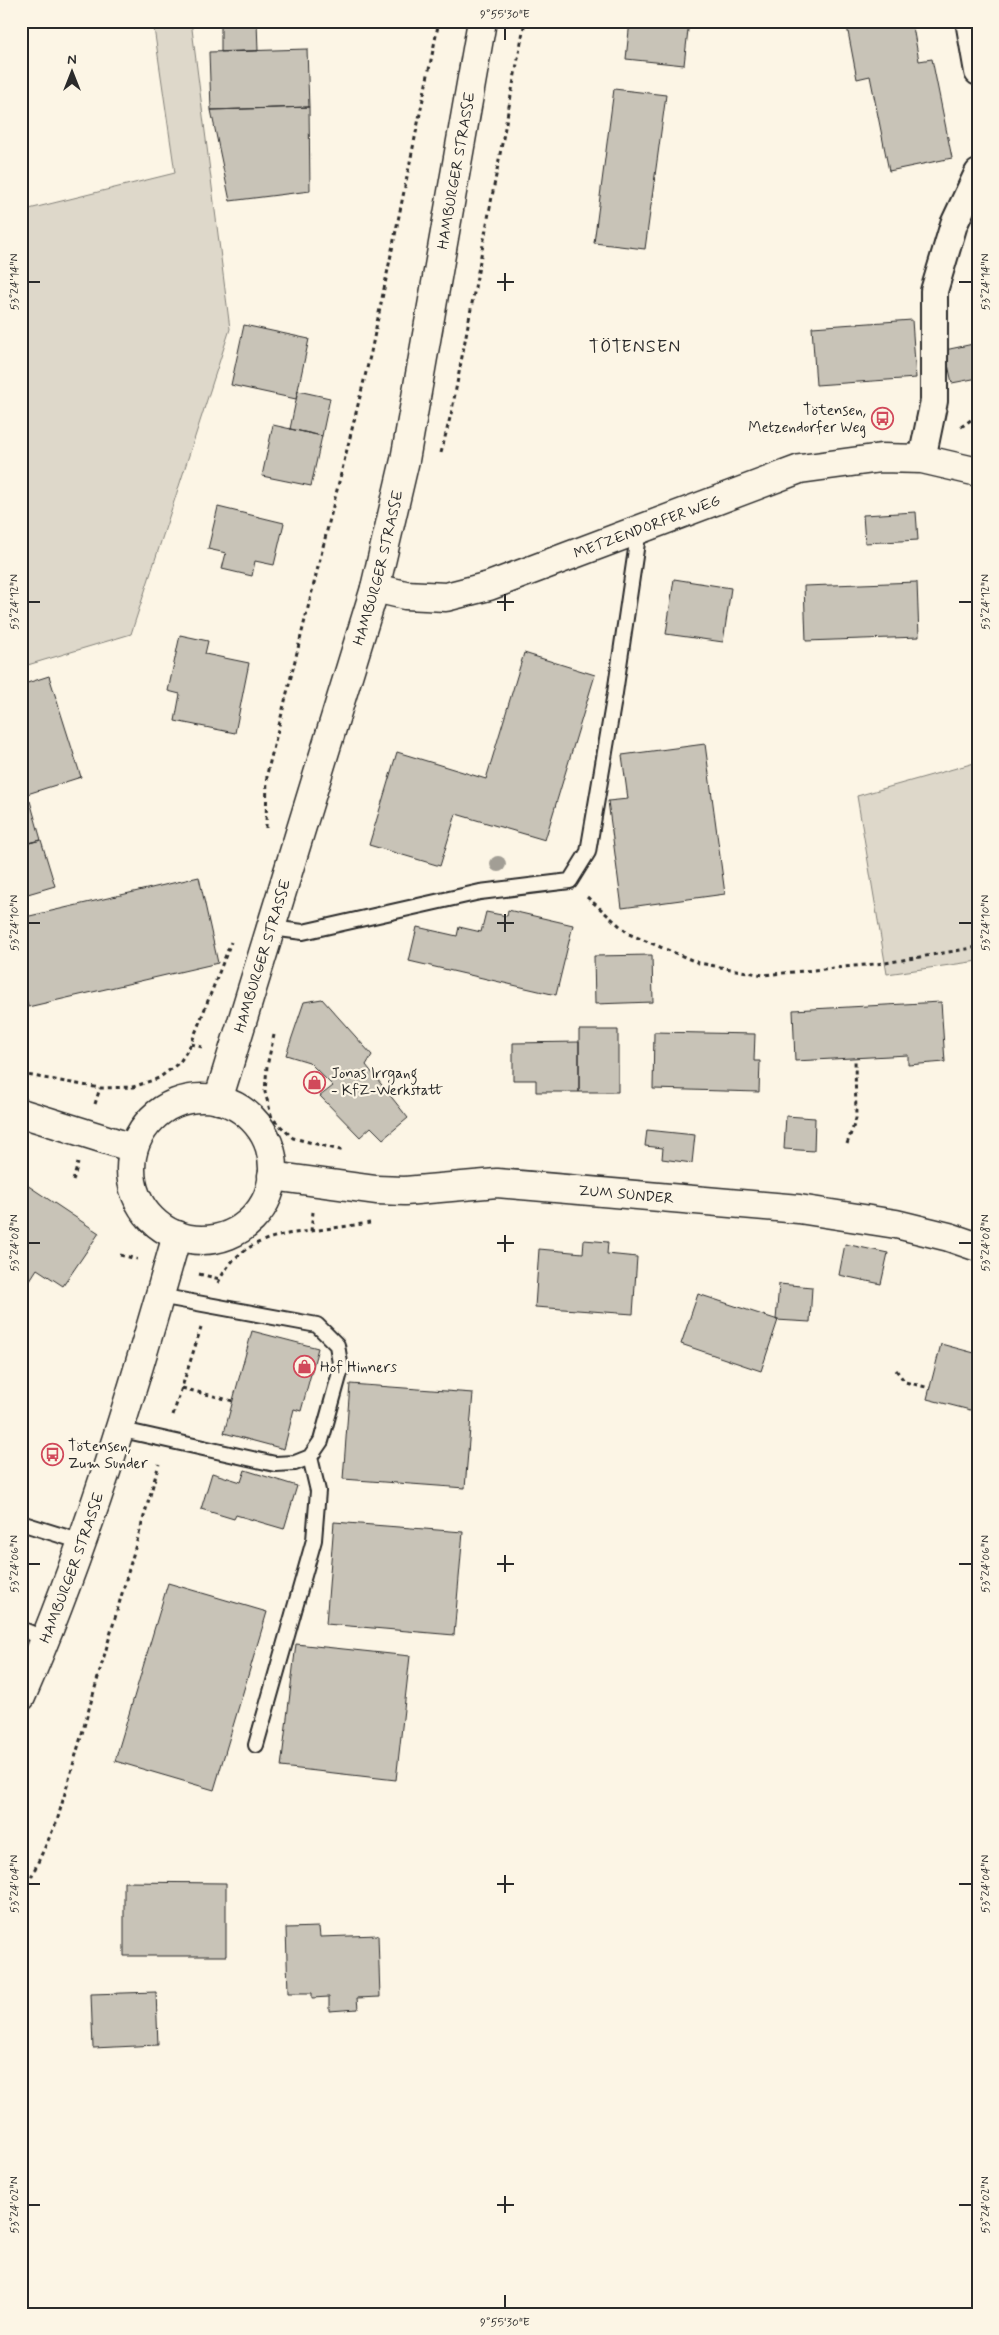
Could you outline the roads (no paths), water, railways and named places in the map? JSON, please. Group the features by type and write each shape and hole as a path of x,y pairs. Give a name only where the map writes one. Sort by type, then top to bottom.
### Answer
{"main road":[{"name":"HAMBURGER STRASSE","path":"218,1100 375,588 406,460 482,21"},
{"name":"METZENDORFER WEG","path":"375,588 405,595 446,597 489,586 800,469 881,458 922,460 978,472"},
{"path":"188,1099 218,1100 234,1106 248,1115 260,1128 268,1143 272,1159 272,1176 266,1197 259,1209 239,1229 220,1238 198,1240 177,1235 158,1226 144,1210 133,1183 130,1169 134,1148 149,1122 160,1111 188,1099"},
{"path":"21,1113 134,1148"},
{"name":"ZUM SUNDER","path":"272,1176 376,1190 406,1191 497,1183 799,1209 896,1224 949,1237 978,1247"},
{"name":"HAMBURGER STRASSE","path":"21,1697 46,1639 82,1542 177,1235"}],"street":[{"path":"969,21 978,72"},
{"path":"922,460 934,401 934,291 954,224 978,173"}],"lane":[{"path":"271,928 303,932 480,892 570,881 588,852 615,693 638,529"},
{"path":"118,1429 275,1464 295,1463 310,1457 321,1441 341,1369 336,1345 317,1325 159,1296"},
{"path":"256,1745 314,1540 318,1492 310,1457"},
{"path":"21,1522 82,1542"},
{"path":"21,1629 46,1639"}],"place":[{"name":"Tötensen, Metzendorfer Weg","path":"882,419"},
{"name":"Jonas Irrgang - KfZ-Werkstatt","path":"315,1082"},
{"name":"Hof Hinners","path":"304,1367"},
{"name":"Tötensen, Zum Sunder","path":"52,1455"}],"district":[{"name":"TÖTENSEN","path":"635,346"}]}
